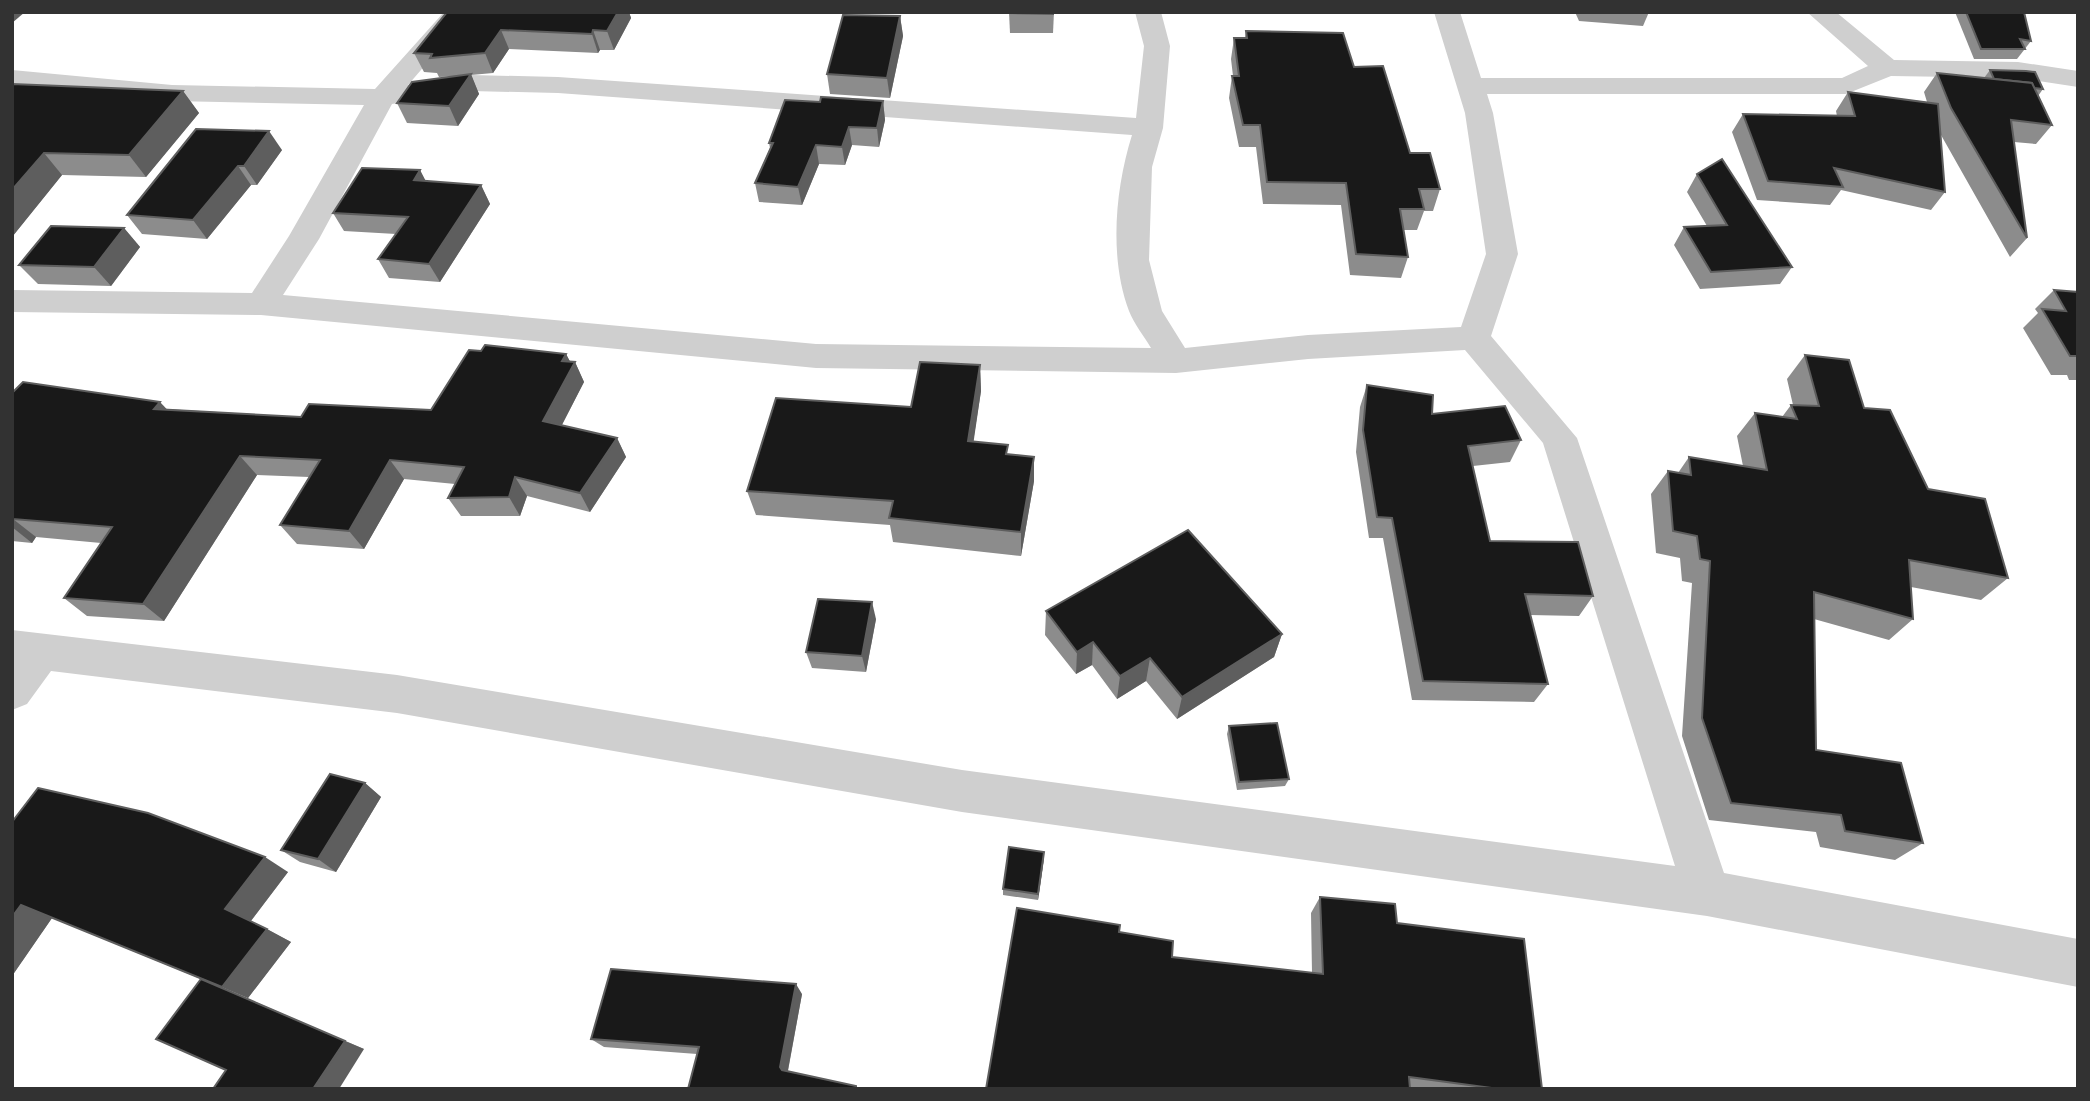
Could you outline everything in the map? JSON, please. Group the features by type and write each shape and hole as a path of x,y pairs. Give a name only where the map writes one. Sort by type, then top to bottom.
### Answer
{"street":[{"path":"261,304 303,240 382,97 458,12"},
{"path":"1148,12 1157,46 1149,128 1137,167 1133,260 1146,312 1177,361"},
{"path":"1447,12 1479,113 1502,254 1474,338"},
{"path":"1821,12 1887,68"},
{"path":"1470,86 1846,86 1887,68 2018,70 2078,79"},
{"path":"16,82 172,93 382,97 471,83 558,85 1149,128"},
{"path":"12,300 261,304 816,356 1177,361 1308,347 1474,338"},
{"path":"1474,338 1559,438 1707,893"},
{"path":"12,691 27,650 397,694 962,791 1707,893 2078,963"}],"building":[{"path":"447,12 618,12 607,31 593,30 592,34 501,30 485,53 430,58 432,54 414,53"},
{"path":"1053,12 1053,14 1009,13"},
{"path":"1966,12 2024,12 2031,41 2020,39 2025,49 1981,49"},
{"path":"843,15 900,16 887,78 827,74"},
{"path":"1246,31 1343,33 1354,67 1383,66 1410,153 1430,153 1440,189 1419,189 1424,209 1400,209 1408,257 1356,254 1346,183 1267,182 1260,125 1243,125 1232,76 1239,76 1234,38 1247,38"},
{"path":"1990,70 2035,72 2043,89 2034,88 2032,83 1994,79"},
{"path":"1937,73 2032,83 2052,125 2011,120 2027,238 1951,108"},
{"path":"471,74 449,106 397,103 412,82"},
{"path":"12,84 183,91 129,155 44,153 12,190"},
{"path":"1848,92 1938,104 1945,192 1834,168 1843,187 1768,181 1743,114 1855,116"},
{"path":"821,97 883,101 877,128 849,127 842,147 816,145 798,187 755,183 773,143 769,143 785,100 820,102"},
{"path":"196,129 269,131 244,166 238,166 193,220 127,215"},
{"path":"1722,159 1792,267 1711,272 1684,227 1727,225 1697,174"},
{"path":"362,168 420,170 414,180 481,185 429,264 378,259 408,217 333,213"},
{"path":"51,226 124,228 94,267 19,265"},
{"path":"2054,290 2078,292 2078,356 2070,356 2042,309 2066,311"},
{"path":"485,345 566,354 562,361 575,362 543,421 617,438 580,493 515,477 509,497 448,498 464,467 390,460 349,531 280,525 320,460 240,456 143,604 64,598 112,527 12,520 12,393 23,382 160,402 154,409 301,417 309,404 431,410 469,350 481,351"},
{"path":"1805,355 1849,360 1864,408 1890,410 1928,489 1985,499 2008,578 1909,560 1913,619 1814,592 1816,750 1901,763 1923,843 1845,831 1841,815 1731,803 1702,718 1710,561 1700,559 1697,536 1673,531 1668,471 1691,475 1689,457 1767,470 1755,413 1797,419 1791,405 1819,406"},
{"path":"920,362 980,365 968,441 1008,445 1006,454 1034,457 1021,532 889,518 893,501 747,491 776,398 911,407"},
{"path":"1367,385 1433,395 1432,414 1505,406 1521,440 1468,446 1490,541 1578,542 1593,596 1525,594 1548,684 1423,681 1392,518 1377,517 1363,430"},
{"path":"1188,530 1282,634 1182,697 1150,658 1120,676 1093,642 1077,652 1046,611"},
{"path":"818,599 872,602 862,656 806,652"},
{"path":"1277,723 1289,779 1239,782 1229,726"},
{"path":"330,774 365,783 318,859 281,850"},
{"path":"38,788 148,813 265,857 225,909 267,929 222,987 21,905 12,917 12,822"},
{"path":"1009,847 1044,852 1038,894 1003,889"},
{"path":"1320,897 1395,904 1397,923 1524,939 1542,1089 1499,1089 1409,1077 1410,1089 986,1089 1017,908 1120,925 1119,932 1173,941 1172,957 1323,974"},
{"path":"611,969 796,984 780,1067 782,1070 856,1086 856,1089 688,1089 699,1047 591,1039"},
{"path":"201,979 345,1041 313,1089 213,1089 226,1070 156,1039"}]}
